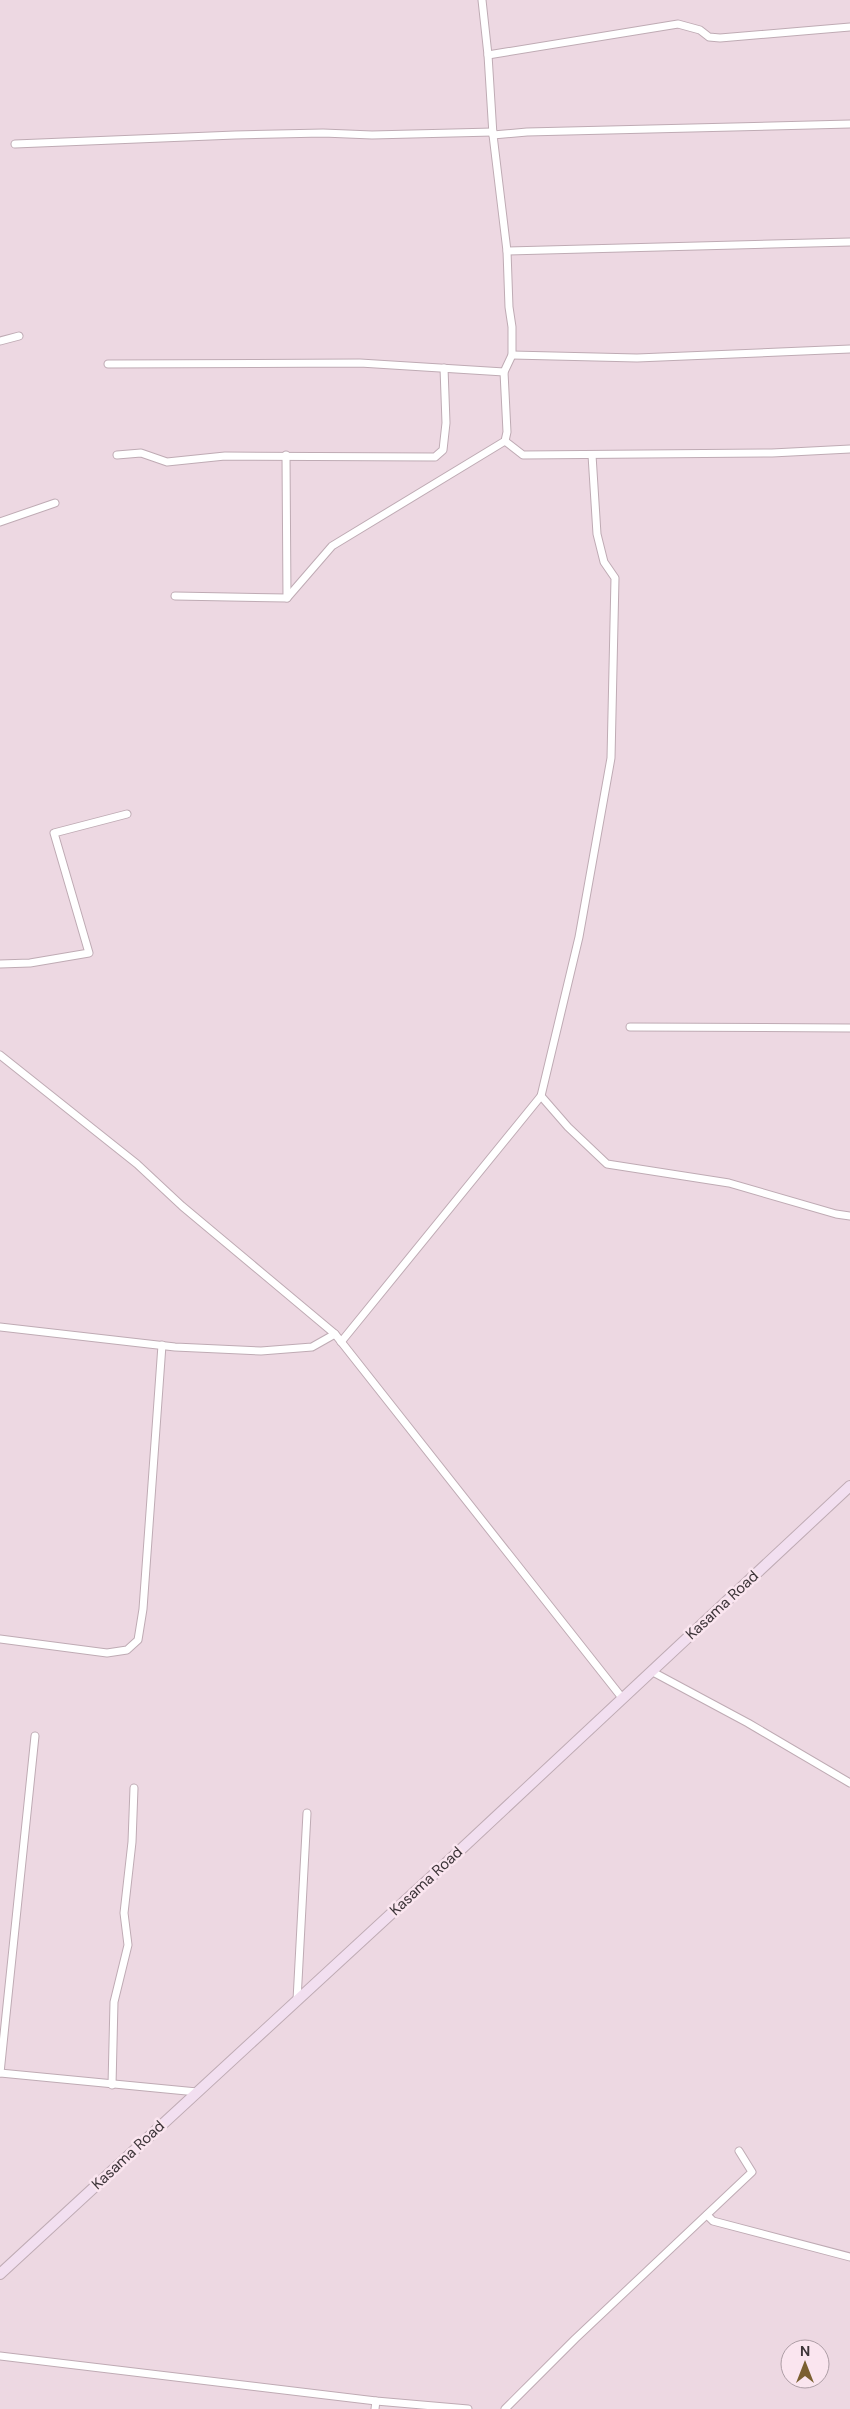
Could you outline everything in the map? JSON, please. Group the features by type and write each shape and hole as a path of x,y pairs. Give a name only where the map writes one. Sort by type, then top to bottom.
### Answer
{"street":[{"path":"287,598 332,546 505,441 507,432 504,372 512,355 508,251 493,134 482,0"},
{"path":"488,55 678,24 700,30 709,37 720,38 850,27"},
{"path":"16,144 245,134 493,134 850,124"},
{"path":"508,251 850,242"},
{"path":"0,341 19,336"},
{"path":"512,355 637,358 850,349"},
{"path":"108,364 360,363 504,372"},
{"path":"117,455 141,453 167,462 225,456 435,457 443,450 446,423 444,368"},
{"path":"505,441 523,456 772,453 850,449"},
{"path":"286,455 287,598"},
{"path":"341,1342 542,1096 579,937 611,758 615,578 604,562 597,534 592,455"},
{"path":"0,522 55,503"},
{"path":"175,596 287,598"},
{"path":"0,964 30,963 89,953 54,833 127,814"},
{"path":"630,1027 850,1028"},
{"path":"0,1055 137,1164 182,1206 335,1334 623,1699"},
{"path":"542,1096 568,1126 607,1164 729,1183 836,1214 850,1216"},
{"path":"0,1327 162,1345 261,1351 312,1348 335,1334"},
{"path":"0,1639 107,1653 127,1650 138,1640 143,1609 162,1345"},
{"name":"Kasama Road","path":"0,2274 623,1699 850,1486"},
{"path":"651,1671 748,1723 850,1783"},
{"path":"35,1736 0,2073 197,2092"},
{"path":"112,2085 114,2002 128,1945 124,1913 132,1842 134,1788"},
{"path":"297,2000 306,1813"},
{"path":"505,2409 752,2172 739,2151"},
{"path":"707,2214 713,2221 850,2257"},
{"path":"0,2356 376,2405 468,2409"}]}
